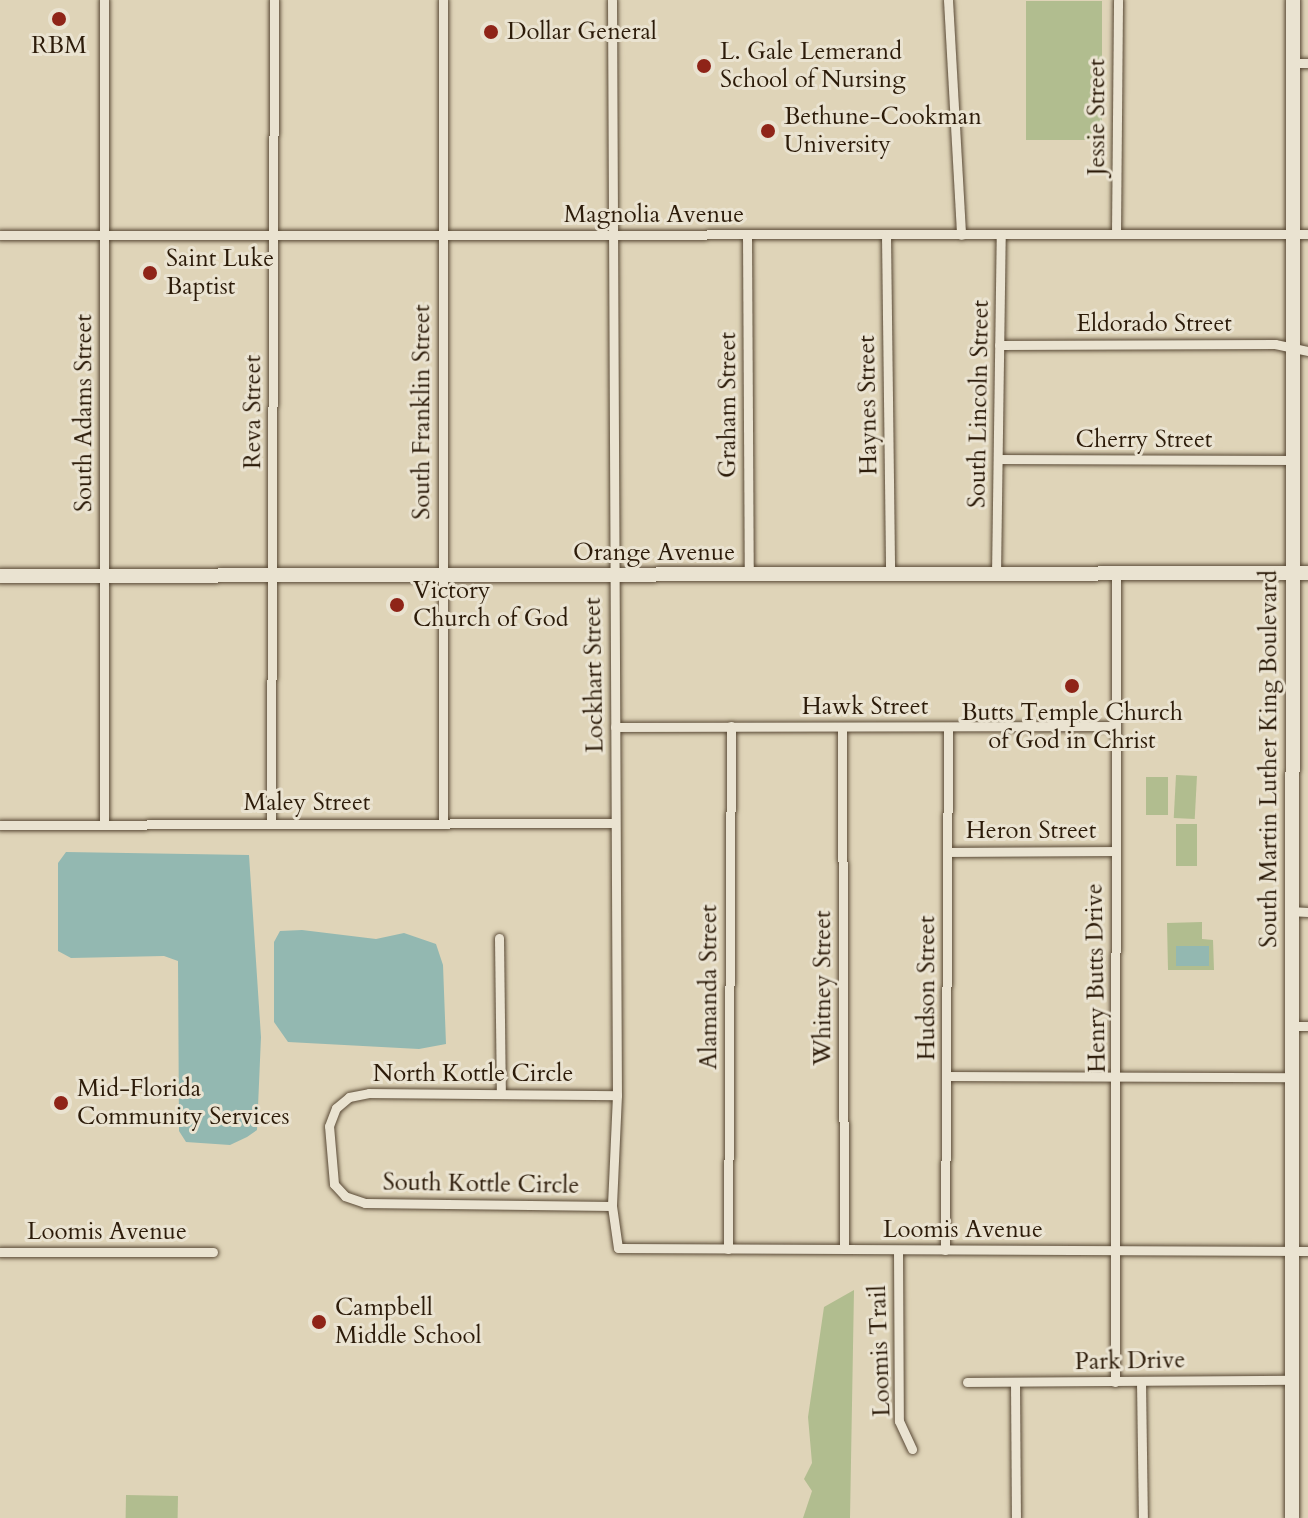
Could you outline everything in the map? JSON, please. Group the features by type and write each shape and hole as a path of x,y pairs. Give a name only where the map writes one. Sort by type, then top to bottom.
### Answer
{"street":[{"name":"South Adams Street","path":"104,0 104,825"},
{"name":"Reva Street","path":"271,823 274,0"},
{"name":"South Franklin Street","path":"443,0 443,823"},
{"name":"Lockhart Street","path":"612,0 610,235 617,1095 612,1206 618,1248"},
{"path":"948,0 961,235"},
{"name":"Jessie Street","path":"1116,234 1118,0"},
{"name":"South Martin Luther King Boulevard","path":"1292,1518 1289,911 1301,573 1290,460 1289,234 1300,63 1293,0"},
{"name":"Graham Street","path":"747,234 749,575"},
{"name":"South Lincoln Street","path":"996,575 1001,234"},
{"name":"Magnolia Avenue","path":"0,235 1308,234"},
{"name":"Haynes Street","path":"886,235 890,575"},
{"name":"Eldorado Street","path":"999,345 1289,347 1308,351"},
{"name":"Cherry Street","path":"998,459 1290,460"},
{"name":"Orange Avenue","path":"0,576 1301,573"},
{"name":"Henry Butts Drive","path":"1115,1382 1116,575"},
{"name":"Alamanda Street","path":"728,1249 731,726"},
{"name":"Hawk Street","path":"615,727 1115,726"},
{"name":"Whitney Street","path":"842,727 844,1249"},
{"name":"Hudson Street","path":"945,1250 948,727"},
{"name":"Maley Street","path":"0,825 614,823"},
{"name":"Heron Street","path":"948,852 1114,851"},
{"path":"1289,911 1308,912"},
{"path":"499,938 501,1091"},
{"path":"1290,1026 1308,1026"},
{"path":"947,1076 1291,1077"},
{"name":"North Kottle Circle","path":"329,1158 329,1126 336,1108 349,1097 501,1091 617,1095"},
{"name":"South Kottle Circle","path":"329,1158 334,1184 345,1196 365,1203 612,1206"},
{"name":"Loomis Avenue","path":"618,1248 1308,1251"},
{"name":"Loomis Trail","path":"898,1250 899,1421 912,1449"},
{"name":"Loomis Avenue","path":"0,1252 213,1252"},
{"name":"Park Drive","path":"967,1382 1292,1380"},
{"path":"1141,1381 1143,1518"},
{"path":"1015,1382 1016,1518"}],"green space":[{"path":"1026,1 1102,1 1102,140 1026,140"},
{"path":"1176,775 1197,776 1195,819 1174,818"},
{"path":"1146,777 1168,777 1168,815 1146,815"},
{"path":"1176,824 1197,824 1197,866 1176,866"},
{"path":"1202,922 1202,939 1213,940 1214,970 1168,970 1167,923"},
{"path":"854,1290 850,1518 803,1518 812,1491 804,1479 812,1463 808,1417 824,1307"},
{"path":"126,1495 178,1496 178,1518 126,1518"}],"water":[{"path":"66,852 249,855 261,1037 257,1130 247,1137 230,1145 186,1142 179,1131 178,961 164,956 71,958 58,951 58,863"},
{"path":"302,930 376,939 404,933 436,944 443,965 446,1044 419,1049 288,1042 274,1022 274,942 280,931"},
{"path":"1176,946 1209,946 1209,966 1176,966"}],"place":[{"name":"RBM","path":"59,19"},
{"name":"Dollar General","path":"491,32"},
{"name":"L. Gale Lemerand School of Nursing","path":"704,66"},
{"name":"Bethune-Cookman University","path":"768,131"},
{"name":"Saint Luke Baptist","path":"150,273"},
{"name":"Victory Church of God","path":"397,605"},
{"name":"Butts Temple Church of God in Christ","path":"1072,686"},
{"name":"Mid-Florida Community Services","path":"61,1103"},
{"name":"Campbell Middle School","path":"319,1322"}]}
